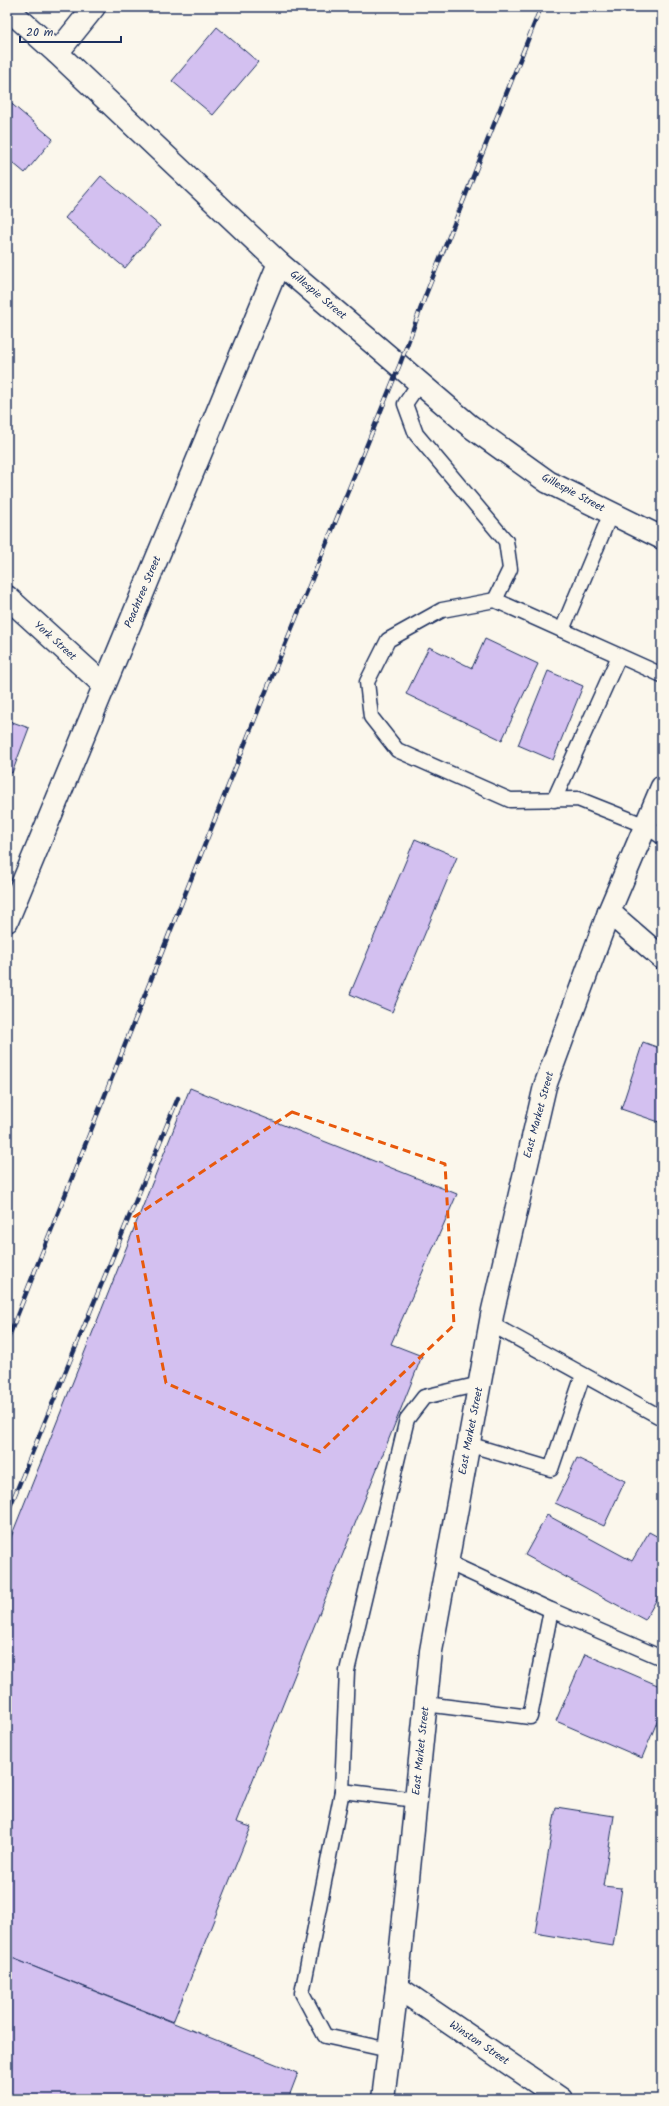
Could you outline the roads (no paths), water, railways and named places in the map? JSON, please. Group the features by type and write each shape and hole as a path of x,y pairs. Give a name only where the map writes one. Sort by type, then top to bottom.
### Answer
{"street":[{"path":"57,53 94,7"},
{"name":"Gillespie Street","path":"7,8 57,53 279,263 470,426 548,482 662,538"},
{"name":"Peachtree Street","path":"7,921 279,263"},
{"name":"York Street","path":"7,597 104,685"},
{"name":"East Market Street","path":"383,2099 397,1987 431,1651 491,1324 545,1086 609,912 654,832 662,787"},
{"path":"609,912 662,958"},
{"name":"Winston Street","path":"397,1987 560,2099"}],"lane":[{"path":"420,382 405,404 416,434 506,541 510,569 495,600"},
{"path":"562,630 611,513"},
{"path":"654,832 578,799 510,800 397,750 371,717 367,682 388,640 442,610 495,600 662,675"},
{"path":"554,800 619,656"},
{"path":"491,1324 662,1418"},
{"path":"468,1444 551,1469 583,1375"},
{"path":"389,2050 325,2036 302,1993 342,1791 347,1671 407,1419 424,1397 480,1384"},
{"path":"447,1562 551,1610 662,1658"},
{"path":"425,1704 530,1717 551,1610"},
{"path":"342,1791 416,1800"}],"railway":[{"path":"7,1341 260,706 400,364 426,294 541,7"},
{"path":"7,1514 178,1098"}]}
